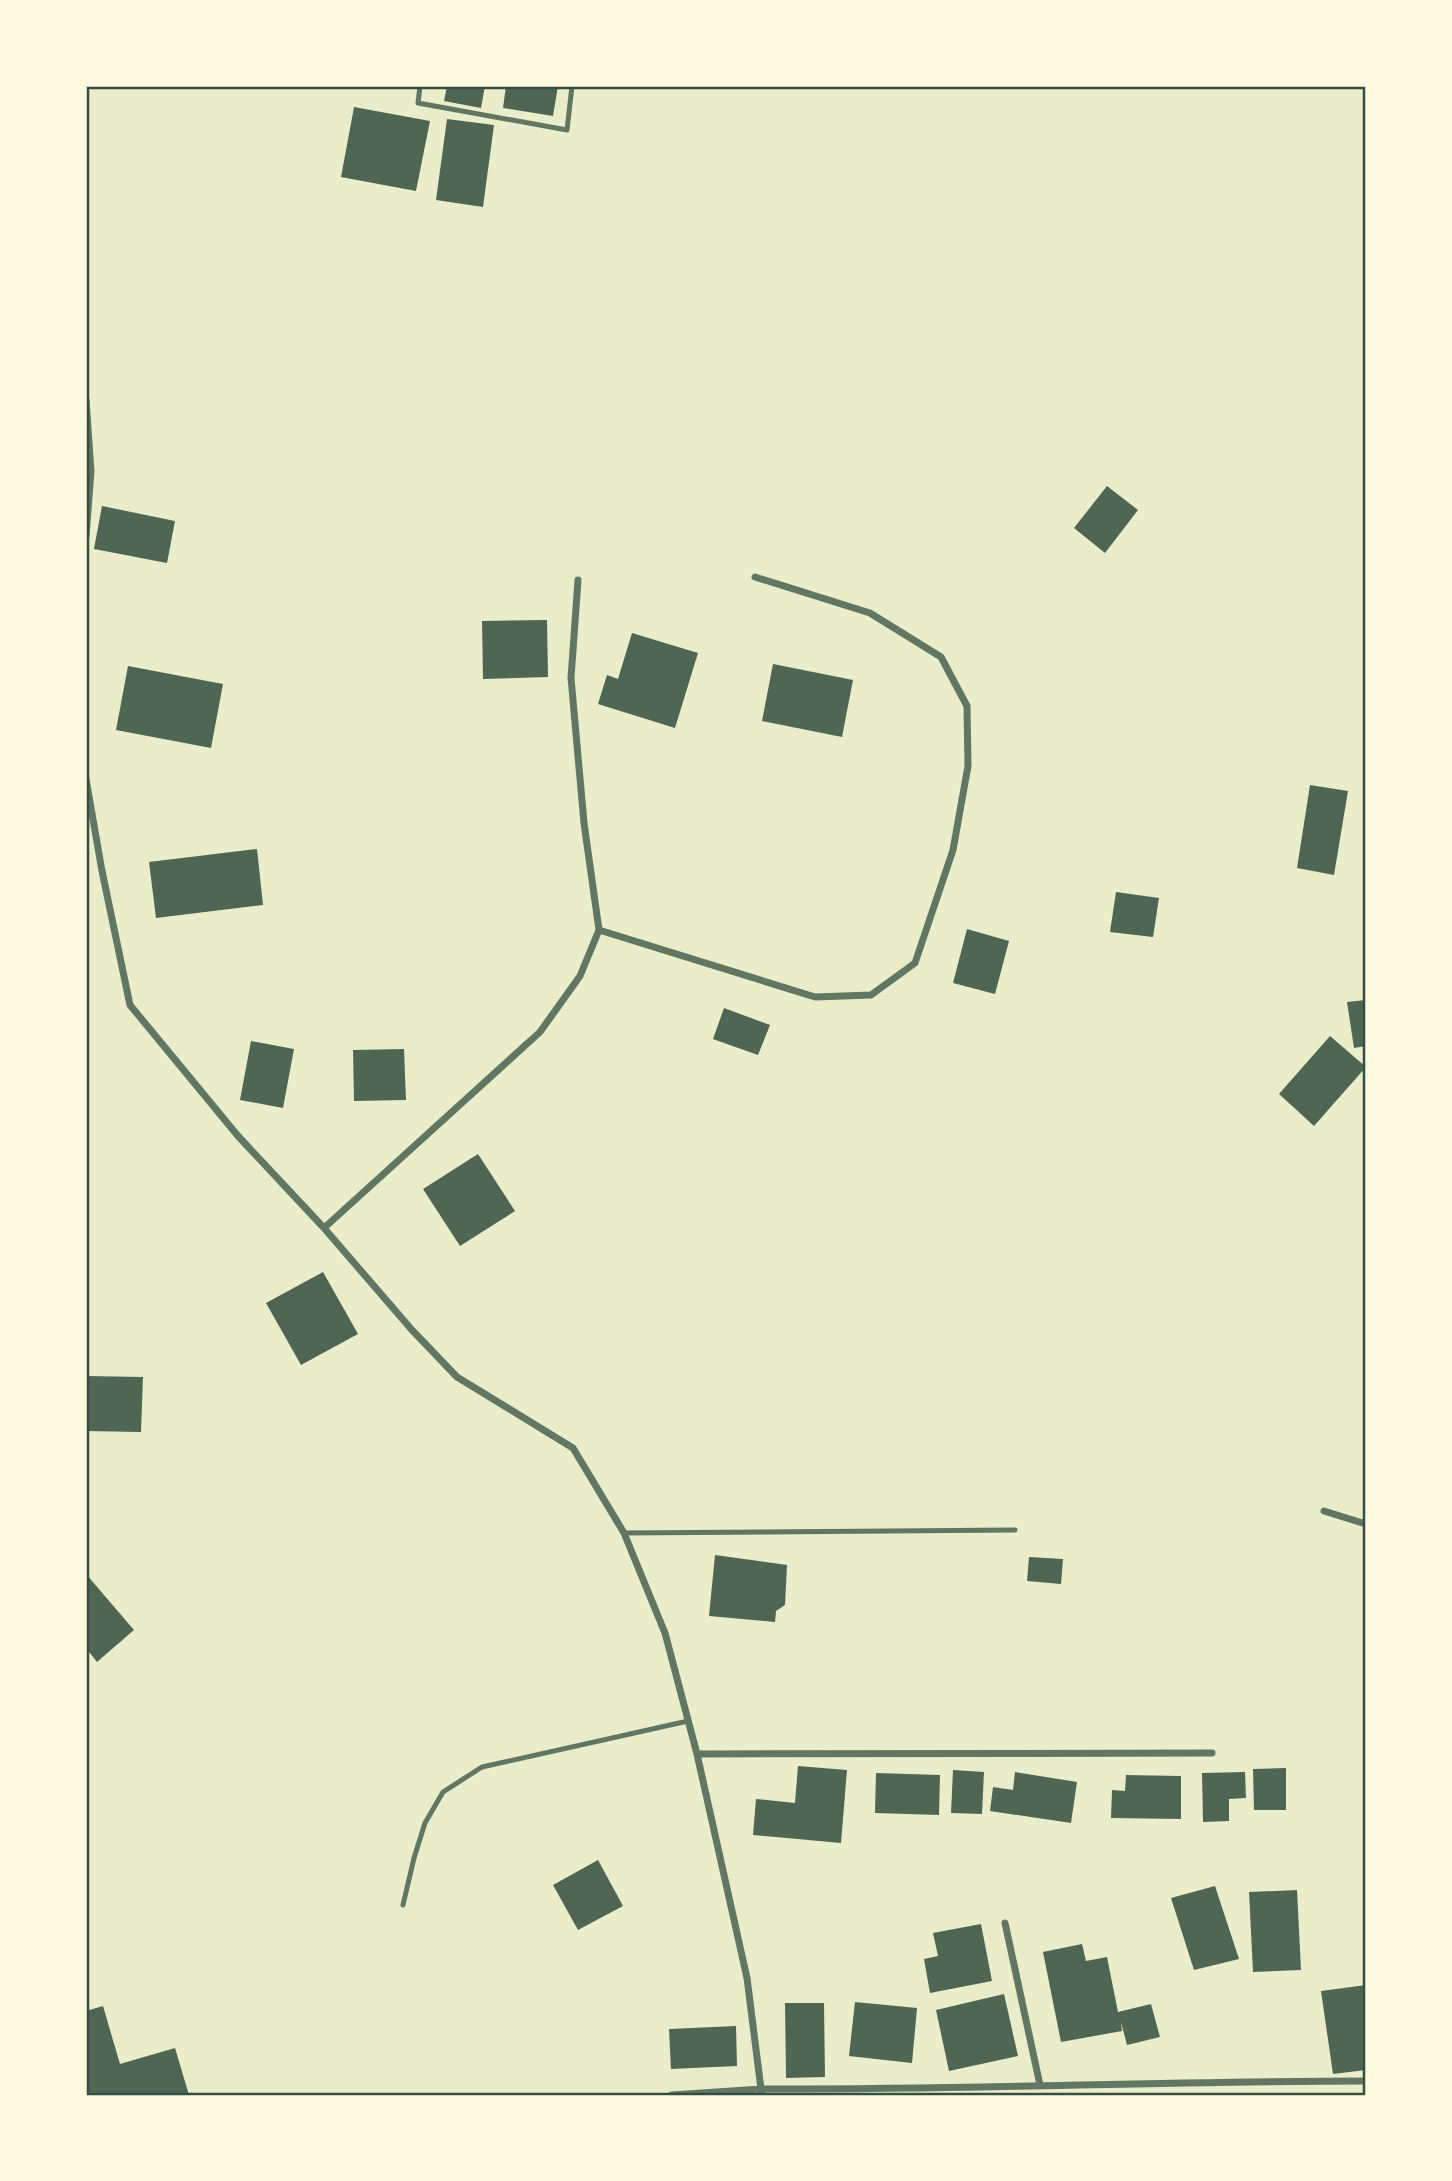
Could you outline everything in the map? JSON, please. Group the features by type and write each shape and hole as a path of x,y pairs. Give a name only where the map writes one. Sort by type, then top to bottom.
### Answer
{"street":[{"path":"86,400 91,471 86,536"},
{"path":"599,930 815,997 871,995 915,963 953,850 968,766 967,706 941,657 870,613 755,577"},
{"path":"324,1228 540,1032 580,976 599,930 584,823 570,678 578,580"},
{"path":"86,779 130,1006 238,1136 457,1377 573,1448 624,1533 665,1633 697,1754 747,1978 762,2092"},
{"path":"1324,1511 1366,1524"},
{"path":"697,1754 1212,1753"},
{"path":"1005,1923 1040,2085"},
{"path":"672,2095 1230,2081 1366,2081"}],"lane":[{"path":"420,86 418,103 568,130 572,86"},
{"path":"624,1533 1015,1530"},
{"path":"403,1905 425,1823 443,1792 482,1767 688,1721"}],"building":[{"path":"447,86 485,86 481,108 444,101"},
{"path":"506,86 558,86 553,116 503,108"},
{"path":"354,107 430,121 416,191 341,177"},
{"path":"447,119 494,125 483,207 436,200"},
{"path":"1107,486 1138,510 1105,553 1074,528"},
{"path":"102,506 175,521 167,563 94,549"},
{"path":"547,620 548,677 483,679 482,621"},
{"path":"632,633 698,653 675,728 598,704 607,675 618,679"},
{"path":"773,664 853,680 842,737 762,721"},
{"path":"128,666 223,684 211,748 116,730"},
{"path":"1310,785 1348,791 1334,875 1297,868"},
{"path":"257,849 263,905 156,918 149,862"},
{"path":"1116,892 1159,898 1153,937 1110,932"},
{"path":"967,929 1009,941 995,994 953,983"},
{"path":"1366,1000 1366,1046 1354,1048 1347,1002"},
{"path":"724,1008 770,1025 758,1055 713,1039"},
{"path":"1330,1036 1366,1067 1314,1126 1279,1094"},
{"path":"251,1041 294,1049 283,1108 240,1100"},
{"path":"404,1049 406,1100 354,1101 353,1050"},
{"path":"478,1154 515,1211 460,1246 423,1189"},
{"path":"323,1272 358,1334 301,1365 266,1303"},
{"path":"86,1376 143,1377 141,1432 86,1431"},
{"path":"715,1555 787,1565 785,1605 776,1611 775,1622 709,1616"},
{"path":"1029,1557 1063,1559 1061,1584 1027,1581"},
{"path":"86,1574 134,1630 97,1662 86,1648"},
{"path":"798,1766 847,1770 841,1843 753,1835 756,1799 795,1803"},
{"path":"1286,1768 1286,1810 1254,1810 1253,1769"},
{"path":"953,1770 984,1772 982,1814 951,1813"},
{"path":"1015,1772 1077,1782 1071,1823 990,1811 993,1787 1013,1790"},
{"path":"1245,1772 1246,1798 1229,1799 1229,1821 1203,1822 1202,1773"},
{"path":"876,1773 940,1775 939,1815 875,1813"},
{"path":"1126,1775 1181,1776 1181,1819 1111,1818 1112,1790 1125,1791"},
{"path":"598,1860 623,1906 578,1930 553,1885"},
{"path":"1215,1886 1239,1959 1194,1970 1171,1898"},
{"path":"1297,1890 1301,1970 1253,1972 1249,1892"},
{"path":"981,1924 992,1981 930,1993 924,1959 938,1956 933,1933"},
{"path":"1082,1944 1086,1961 1107,1957 1118,2012 1151,2004 1160,2037 1127,2045 1121,2022 1122,2031 1061,2042 1043,1952"},
{"path":"1366,1985 1366,2070 1333,2074 1321,1991"},
{"path":"1004,1994 1018,2056 949,2071 936,2010"},
{"path":"855,2002 917,2008 912,2063 849,2056"},
{"path":"785,2003 824,2003 825,2077 786,2078"},
{"path":"103,2006 120,2064 175,2048 189,2095 86,2095 86,2011"},
{"path":"736,2026 737,2066 671,2069 669,2029"}]}
